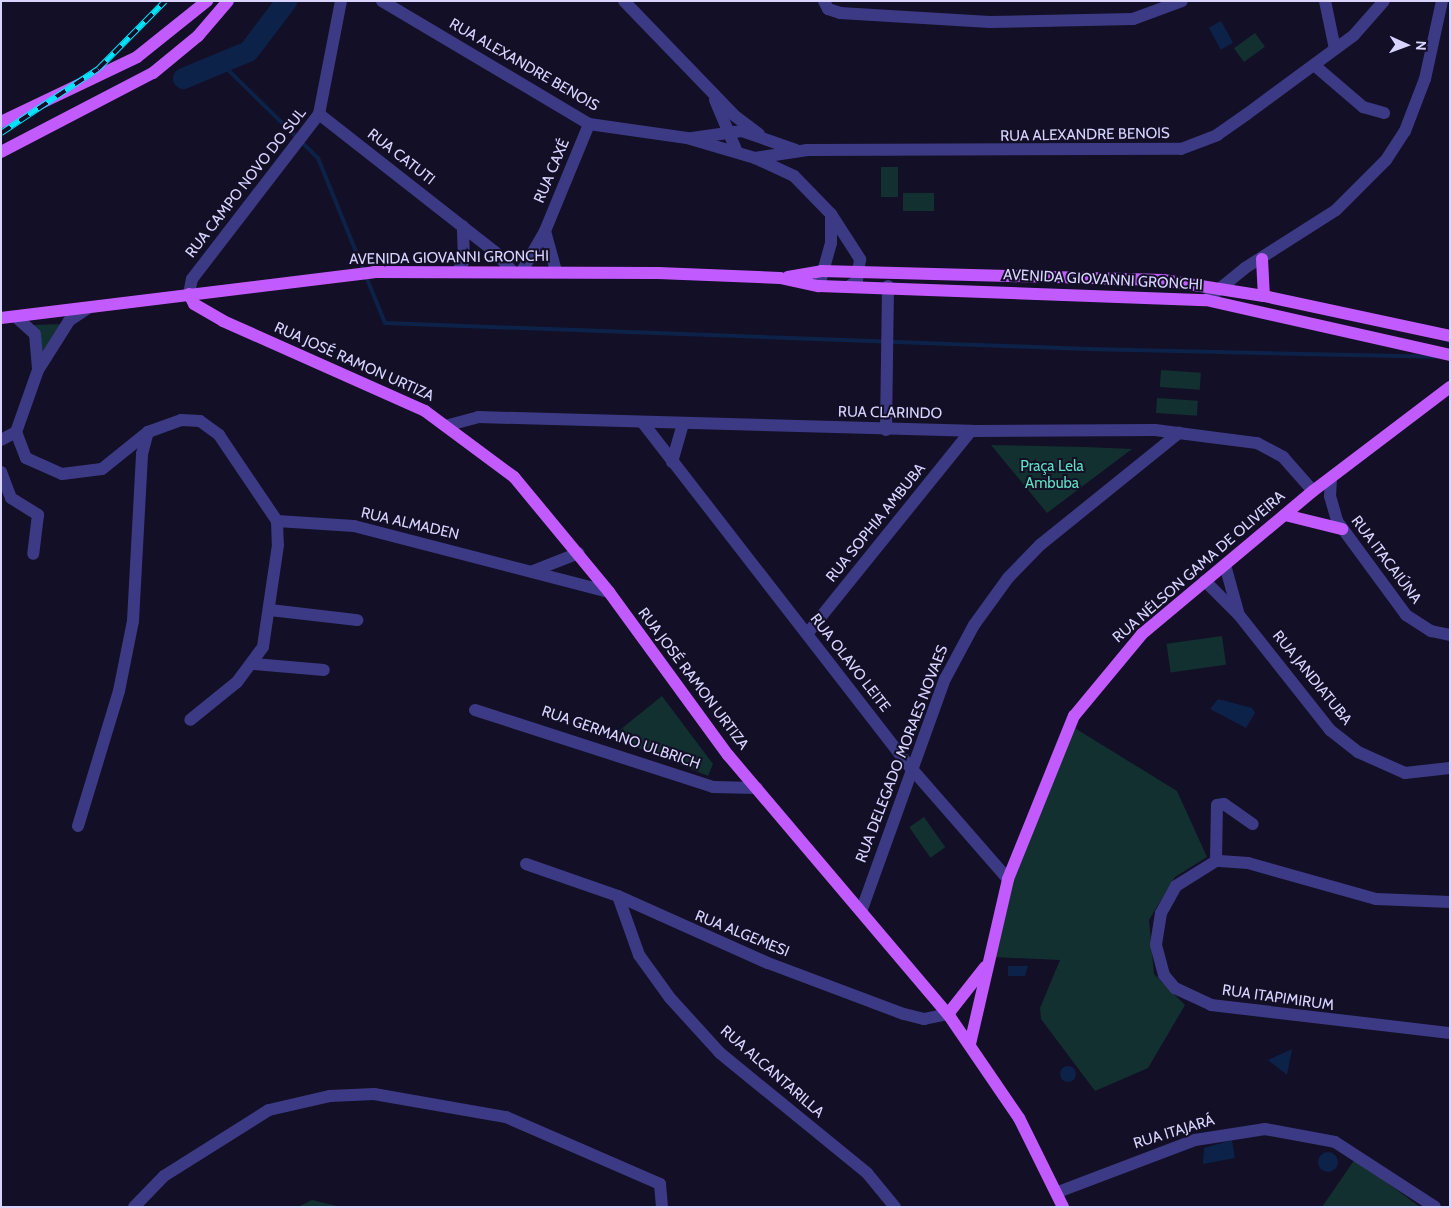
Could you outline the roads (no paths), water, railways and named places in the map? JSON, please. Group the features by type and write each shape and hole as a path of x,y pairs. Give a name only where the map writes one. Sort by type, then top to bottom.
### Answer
{"main road":[{"path":"1,122 137,57 207,1"},
{"path":"1,152 152,72 198,36 228,1"},
{"path":"1262,259 1264,296"},
{"name":"AVENIDA GIOVANNI GRONCHI","path":"1,318 374,272 556,271 780,278 819,286 888,286 1206,300 1450,355"},
{"name":"AVENIDA GIOVANNI GRONCHI","path":"780,278 821,271 1120,278 1218,288 1264,296 1450,336"},
{"name":"RUA JOSÉ RAMON URTIZA","path":"189,294 194,304 223,320 396,396 449,425 514,477 579,553 609,592 661,668 757,788 862,909 948,1014 1019,1118 1058,1192 1063,1207"},
{"name":"RUA NÉLSON GAMA DE OLIVEIRA","path":"970,1044 1008,879 1074,716 1142,634 1313,490 1450,387"},
{"path":"1285,515 1342,529"},
{"name":"RUA NÉLSON GAMA DE OLIVEIRA","path":"948,1014 987,964"}],"street":[{"name":"RUA CAMPO NOVO DO SUL","path":"189,294 192,279 319,114 341,1"},
{"name":"RUA ALEXANDRE BENOIS","path":"382,1 589,124 687,138 755,158 796,150 1181,149 1217,135 1335,50 1362,28 1384,1"},
{"path":"624,1 711,91 759,134"},
{"path":"824,1 828,9 840,12 990,22 1133,19 1182,1"},
{"path":"1325,1 1335,50"},
{"path":"1206,300 1218,288 1336,210 1386,160 1405,131 1423,87 1442,1"},
{"path":"1314,65 1363,107 1384,112"},
{"path":"711,91 737,152"},
{"name":"RUA CATUTI","path":"319,114 517,271"},
{"name":"RUA CAXÉ","path":"517,271 545,231 589,124"},
{"name":"RUA ALEXANDRE BENOIS","path":"687,138 729,131 759,134 796,150"},
{"path":"774,139 794,176 831,214 856,250 859,272 857,281 849,286"},
{"path":"755,158 794,176"},
{"path":"819,286 821,271 830,243 831,214"},
{"path":"458,271 464,260 462,226"},
{"path":"545,231 556,271"},
{"path":"886,430 888,286"},
{"path":"88,308 69,321 38,370 16,432 26,458 62,474 102,469 148,432 171,422 200,421 219,435 277,520 270,610 263,648 254,664 190,720"},
{"path":"16,317 35,334 38,370"},
{"name":"RUA CLARINDO","path":"449,425 478,417 886,430 1179,433 1235,439 1274,450 1313,490"},
{"name":"RUA OLAVO LEITE","path":"643,423 911,768 1008,879"},
{"path":"672,462 683,424"},
{"name":"RUA SOPHIA AMBUBA","path":"806,634 971,431"},
{"path":"1,440 16,432"},
{"path":"78,826 120,691 133,621 142,454 148,432"},
{"name":"RUA DELEGADO MORAES NOVAES","path":"862,909 911,768 954,660 1008,578 1040,545 1179,433"},
{"path":"1,472 11,498 38,515 32,554"},
{"name":"RUA ITACAIÚNA","path":"1331,478 1331,505 1342,529 1406,615 1431,631 1450,635"},
{"name":"RUA ALMADEN","path":"277,520 354,526 533,570 609,592"},
{"path":"533,570 579,553"},
{"name":"RUA JANDIATUBA","path":"1225,565 1239,615"},
{"name":"RUA JANDIATUBA","path":"1205,581 1239,615 1330,730 1358,752 1405,773 1450,768"},
{"path":"270,610 357,620"},
{"path":"254,664 324,670"},
{"name":"RUA GERMANO ULBRICH","path":"475,710 713,787 757,788"},
{"path":"1254,824 1224,804 1217,805 1216,861 1248,863 1376,900 1450,902"},
{"name":"RUA ITAPIMIRUM","path":"1216,861 1176,886 1162,913 1156,946 1164,975 1175,988 1228,1009 1450,1033"},
{"name":"RUA ALGEMESI","path":"526,864 618,896 759,959 904,1014 924,1019 948,1014"},
{"name":"RUA ALCANTARILLA","path":"618,896 639,955 670,998 720,1053 867,1173 895,1207"},
{"path":"134,1207 164,1176 269,1110 330,1096 374,1094 506,1117 660,1184 662,1207"},
{"name":"RUA ITAJARÁ","path":"1058,1192 1194,1140 1265,1130 1335,1142 1435,1207"}],"water":[{"path":"1221,21 1233,43 1221,50 1209,28"},
{"path":"1218,699 1252,708 1255,713 1246,728 1210,709"},
{"path":"1008,966 1028,966 1025,976 1008,976"},
{"path":"1292,1049 1287,1075 1268,1060"},
{"path":"1068,1066 1074,1068 1076,1074 1074,1080 1068,1082 1062,1080 1060,1074 1062,1068"},
{"path":"1232,1140 1235,1158 1203,1164 1204,1148"},
{"path":"1328,1152 1335,1155 1338,1162 1335,1169 1328,1172 1321,1169 1318,1162 1321,1155"}],"waterway":[{"path":"183,78 248,51 286,1"},
{"path":"223,65 318,158 385,323 1088,349 1435,357"}],"railway":[{"path":"1,133 98,69 165,1"}],"park label":[{"name":"Praça Lela Ambuba","path":"1052,474"}]}
